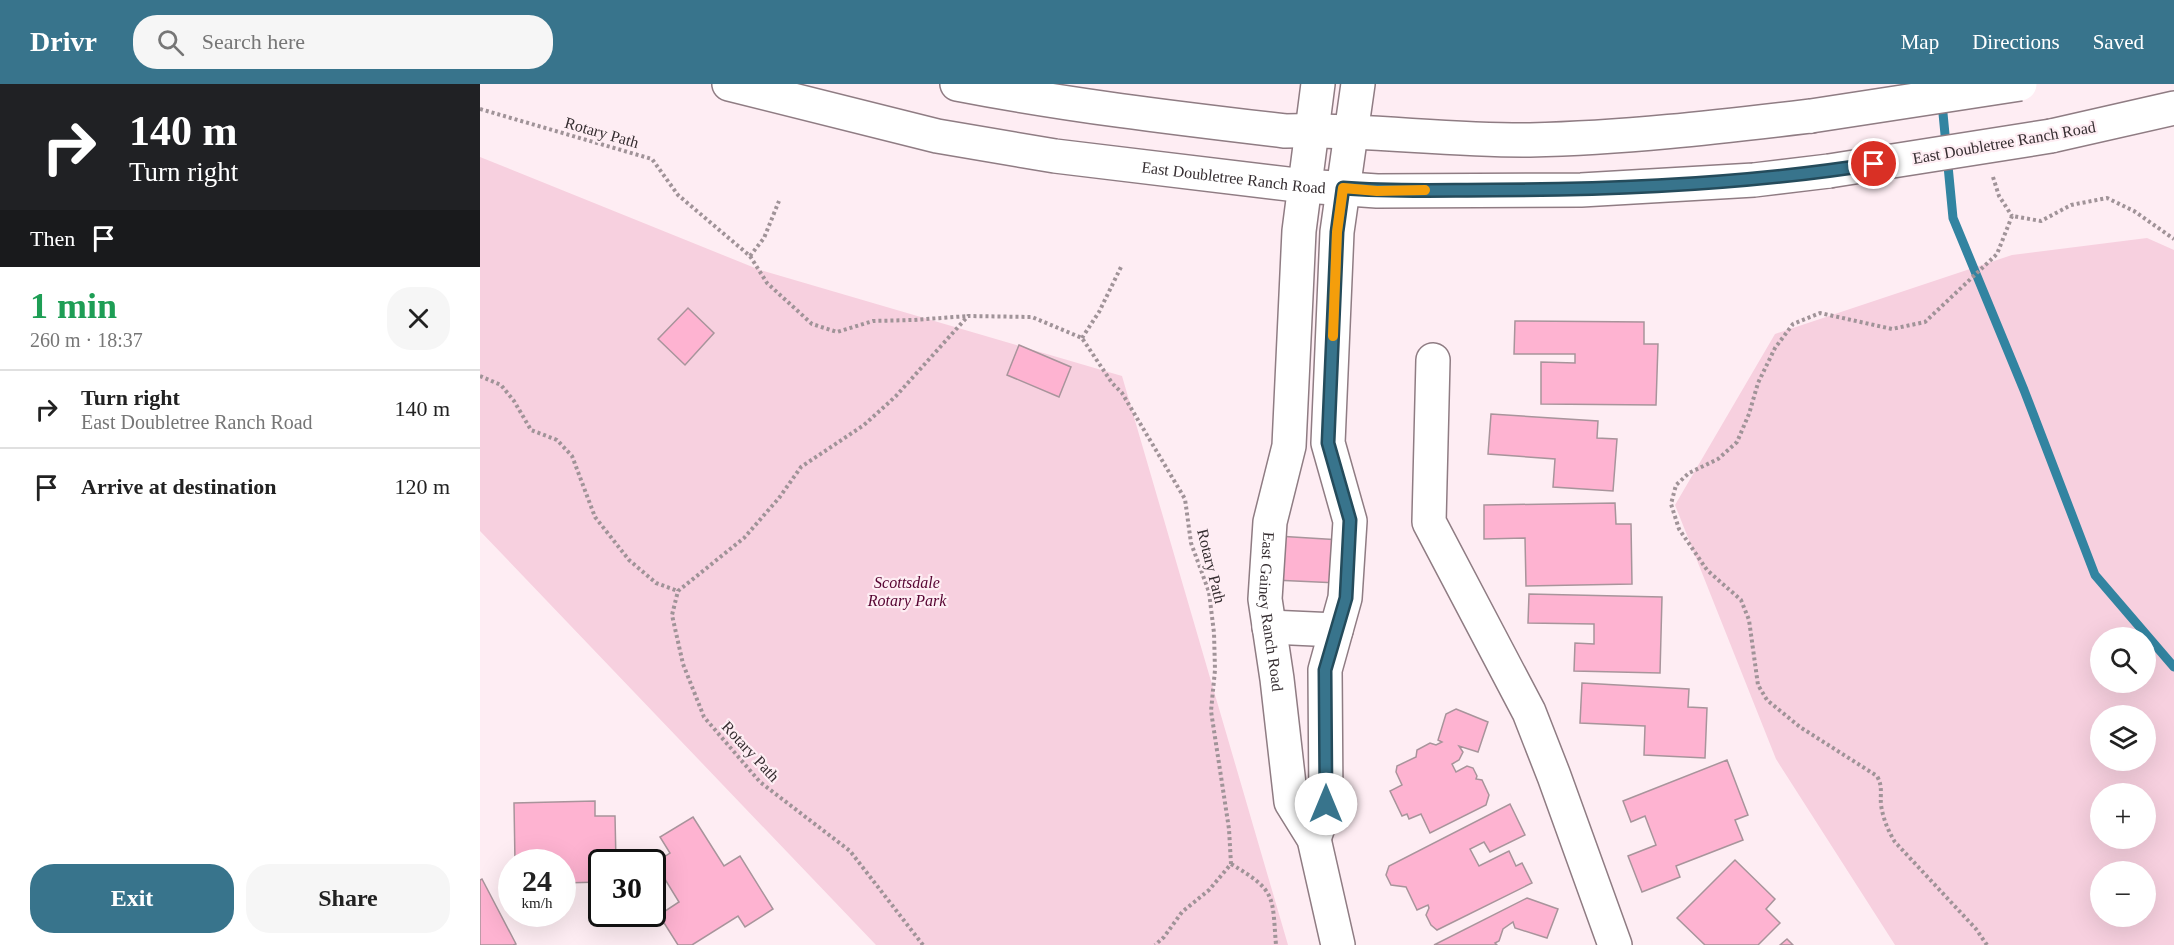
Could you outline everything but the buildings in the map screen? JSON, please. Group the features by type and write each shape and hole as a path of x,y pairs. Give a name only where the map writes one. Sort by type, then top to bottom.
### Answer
{"main road":[{"name":"East Doubletree Ranch Road","path":"729,84 937,136 1055,156 1305,186 1377,191 1581,190 1754,180 1829,171 2051,136 2174,108"},
{"path":"957,84 1111,111 1285,131 1312,130 1528,140 1685,131 1811,116 2020,84"},
{"name":"East Gainey Ranch Road","path":"1318,84 1299,231 1289,446 1270,522 1265,599 1291,802 1314,839 1338,945"},
{"path":"1314,839 1326,804 1325,670 1346,598 1350,520 1328,443 1337,232 1358,84"},
{"path":"1433,360 1429,522 1529,712 1614,945"},
{"path":"1289,446 1328,443"},
{"path":"1269,627 1336,630"}],"path":[{"name":"Rotary Path","path":"480,110 652,159 678,195 750,256 767,283 812,324 837,332 873,321 968,316 1032,317 1082,338 1112,383 1122,393 1185,500 1191,543 1209,592 1214,633 1215,670 1211,711 1229,829 1231,864"},
{"path":"1987,945 1976,929 1895,842 1887,828 1881,805 1882,784 1877,776 1800,727 1767,700 1758,685 1749,620 1741,600 1707,570 1679,529 1671,504 1676,485 1689,473 1718,459 1737,442 1749,414 1758,383 1774,348 1793,324 1820,313 1892,329 1925,322 1998,254 2012,216 2041,221 2071,206 2107,198 2134,211 2174,240"},
{"path":"750,256 764,238 779,201"},
{"path":"1082,338 1100,312 1120,267"},
{"path":"480,376 501,385 514,401 531,430 557,440 572,456 595,517 629,560 656,583 678,591 744,538 779,498 801,467 864,425 896,396 968,316"},
{"name":"Rotary Path","path":"678,591 672,615 683,664 704,717 760,782 850,851 923,945"},
{"path":"1155,945 1164,937 1182,912 1209,890 1231,864 1256,878 1266,889 1274,905 1276,945"}],"green space":[{"name":"Scottsdale Rotary Park","path":"480,157 760,270 1122,376 1288,945 876,945 480,531"},
{"path":"2147,238 2174,250 2174,945 1895,945 1776,759 1675,505 1775,334 2012,255"}],"waterway":[{"path":"1942,103 1953,218 2024,390 2095,575 2174,667"}],"slow traffic":[{"path":"1333,336 1337,232 1343,188 1377,191 1425,190"}],"route":[{"path":"1326,804 1325,670 1346,598 1350,520 1328,443 1337,232 1343,188 1377,191 1581,190 1754,180 1874,164"}]}
